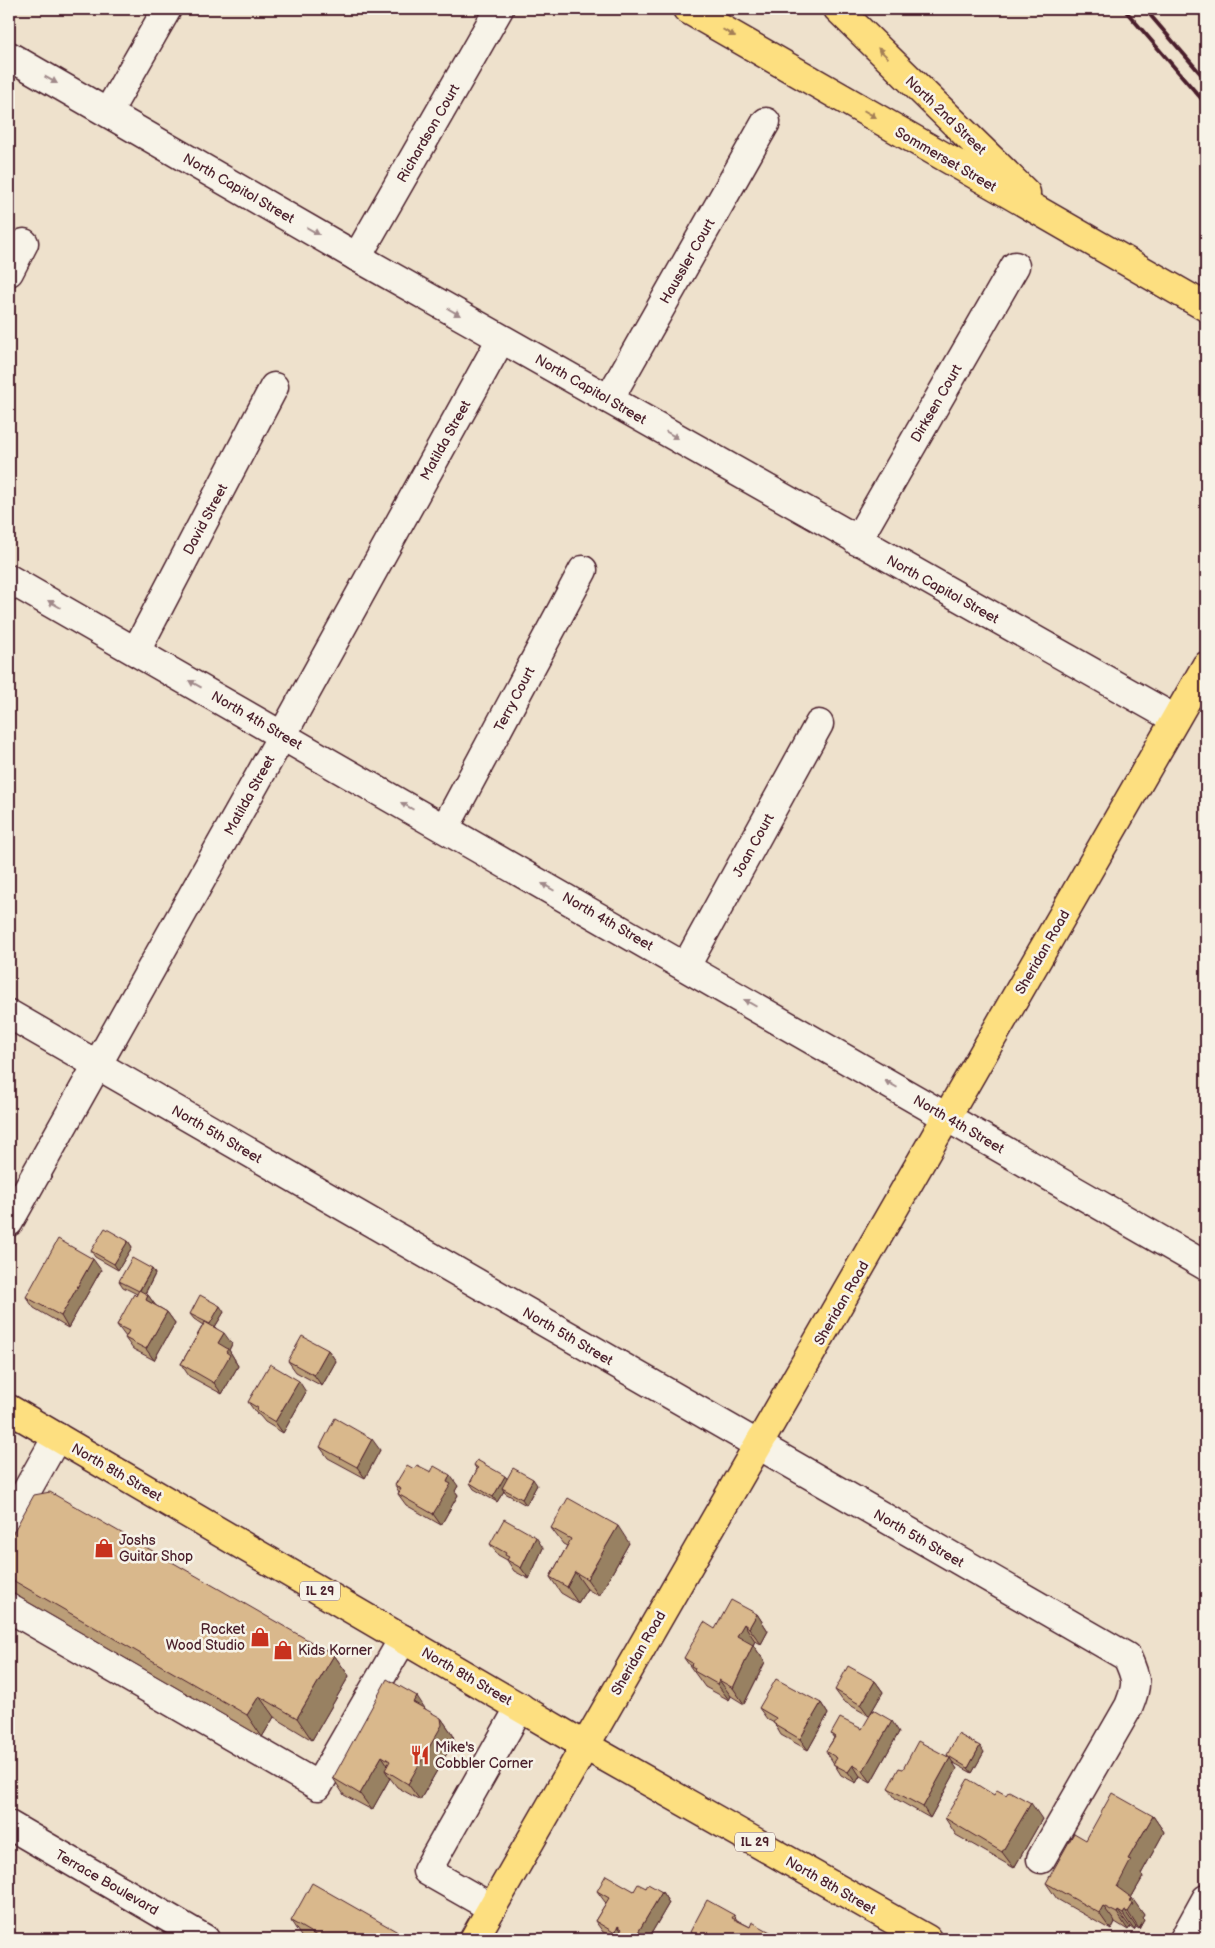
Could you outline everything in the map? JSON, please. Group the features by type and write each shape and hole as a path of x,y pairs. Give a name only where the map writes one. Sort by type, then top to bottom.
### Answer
{"main road":[{"name":"Sommerset Street","path":"687,9 1206,307"},
{"name":"North 2nd Street","path":"845,12 1055,222"},
{"name":"Sheridan Road","path":"474,1939 584,1745 948,1118 1174,719 1206,666"},
{"name":"North 8th Street","path":"9,1409 584,1745 927,1939"}],"street":[{"path":"108,112 167,9"},
{"name":"Richardson Court","path":"357,257 499,9"},
{"name":"North Capitol Street","path":"9,56 501,339 1174,719"},
{"name":"Haussler Court","path":"609,399 766,122"},
{"path":"9,272 24,243"},
{"name":"Dirksen Court","path":"857,541 1015,266"},
{"name":"Matilda Street","path":"9,1222 283,734 501,339"},
{"name":"David Street","path":"136,651 274,387"},
{"name":"Terry Court","path":"445,828 584,570"},
{"name":"North 4th Street","path":"9,578 1206,1266"},
{"name":"Joan Court","path":"686,966 820,724"},
{"name":"North 5th Street","path":"9,1014 1127,1658 1136,1676 1136,1689 1129,1706 1041,1859"},
{"path":"9,1522 57,1437"},
{"path":"9,1608 318,1786 402,1639"},
{"path":"492,1908 427,1871 520,1708"},
{"name":"Terrace Boulevard","path":"9,1826 205,1939"},
{"path":"1184,1939 1206,1899"}],"building":[{"path":"105,1228 128,1241 114,1264 91,1251"},
{"path":"58,1239 93,1259 61,1316 26,1297"},
{"path":"132,1258 152,1269 139,1291 119,1281"},
{"path":"139,1290 148,1295 146,1300 167,1312 146,1349 125,1338 129,1331 117,1325 134,1294 136,1296"},
{"path":"200,1295 220,1306 210,1324 190,1314"},
{"path":"205,1322 224,1333 218,1343 228,1349 226,1352 230,1355 214,1383 181,1364"},
{"path":"302,1336 328,1350 314,1375 288,1361"},
{"path":"270,1364 299,1381 275,1422 257,1411 258,1408 248,1402"},
{"path":"335,1418 372,1439 357,1467 320,1447"},
{"path":"477,1460 505,1476 493,1497 470,1483 478,1468 474,1465"},
{"path":"407,1465 414,1469 417,1465 431,1472 434,1466 450,1475 447,1482 451,1484 433,1514 398,1494 401,1489 395,1485"},
{"path":"513,1468 533,1479 522,1499 502,1488"},
{"path":"50,1492 334,1655 297,1718 259,1696 247,1715 9,1578 9,1540 34,1495"},
{"path":"568,1498 618,1526 587,1579 575,1572 567,1587 550,1577 571,1539 551,1528"},
{"path":"504,1519 536,1537 521,1568 507,1560 509,1557 505,1555 506,1553 490,1544"},
{"path":"731,1600 757,1614 749,1628 744,1624 737,1636 753,1645 733,1688 719,1680 717,1684 694,1671 695,1668 691,1666 692,1663 684,1658 704,1622 715,1629"},
{"path":"848,1666 875,1681 861,1705 835,1690"},
{"path":"387,1679 417,1696 413,1702 441,1718 442,1725 408,1784 385,1770 390,1761 382,1756 360,1794 333,1778"},
{"path":"776,1679 821,1703 800,1739 773,1723 776,1718 759,1708"},
{"path":"873,1710 892,1721 863,1771 853,1765 848,1772 833,1764 837,1758 826,1751 835,1737 831,1734 840,1718 862,1729"},
{"path":"958,1734 980,1746 968,1768 947,1755"},
{"path":"918,1741 950,1758 923,1807 888,1788 899,1768 903,1769"},
{"path":"968,1779 994,1795 997,1790 1006,1795 1009,1791 1031,1803 1002,1852 945,1818"},
{"path":"1112,1793 1153,1816 1128,1859 1131,1860 1117,1887 1132,1898 1130,1902 1133,1904 1128,1912 1125,1911 1123,1914 1103,1906 1099,1913 1046,1883 1074,1833 1086,1840"},
{"path":"606,1875 634,1891 638,1884 646,1888 648,1884 662,1892 634,1939 628,1939 619,1934 622,1929 618,1926 615,1933 595,1921 609,1898 597,1891"},
{"path":"312,1883 410,1939 322,1939 291,1921"},
{"path":"707,1900 734,1915 732,1918 750,1927 752,1922 772,1933 768,1939 703,1939 690,1932"}],"railway":[{"path":"1124,9 1206,104"},
{"path":"1145,9 1206,80"}],"place":[{"name":"Joshs Guitar Shop","path":"104,1548"},
{"name":"Rocket Wood Studio","path":"260,1637"},
{"name":"Kids Korner","path":"283,1650"},
{"name":"Mike's Cobbler Corner","path":"420,1755"}]}
